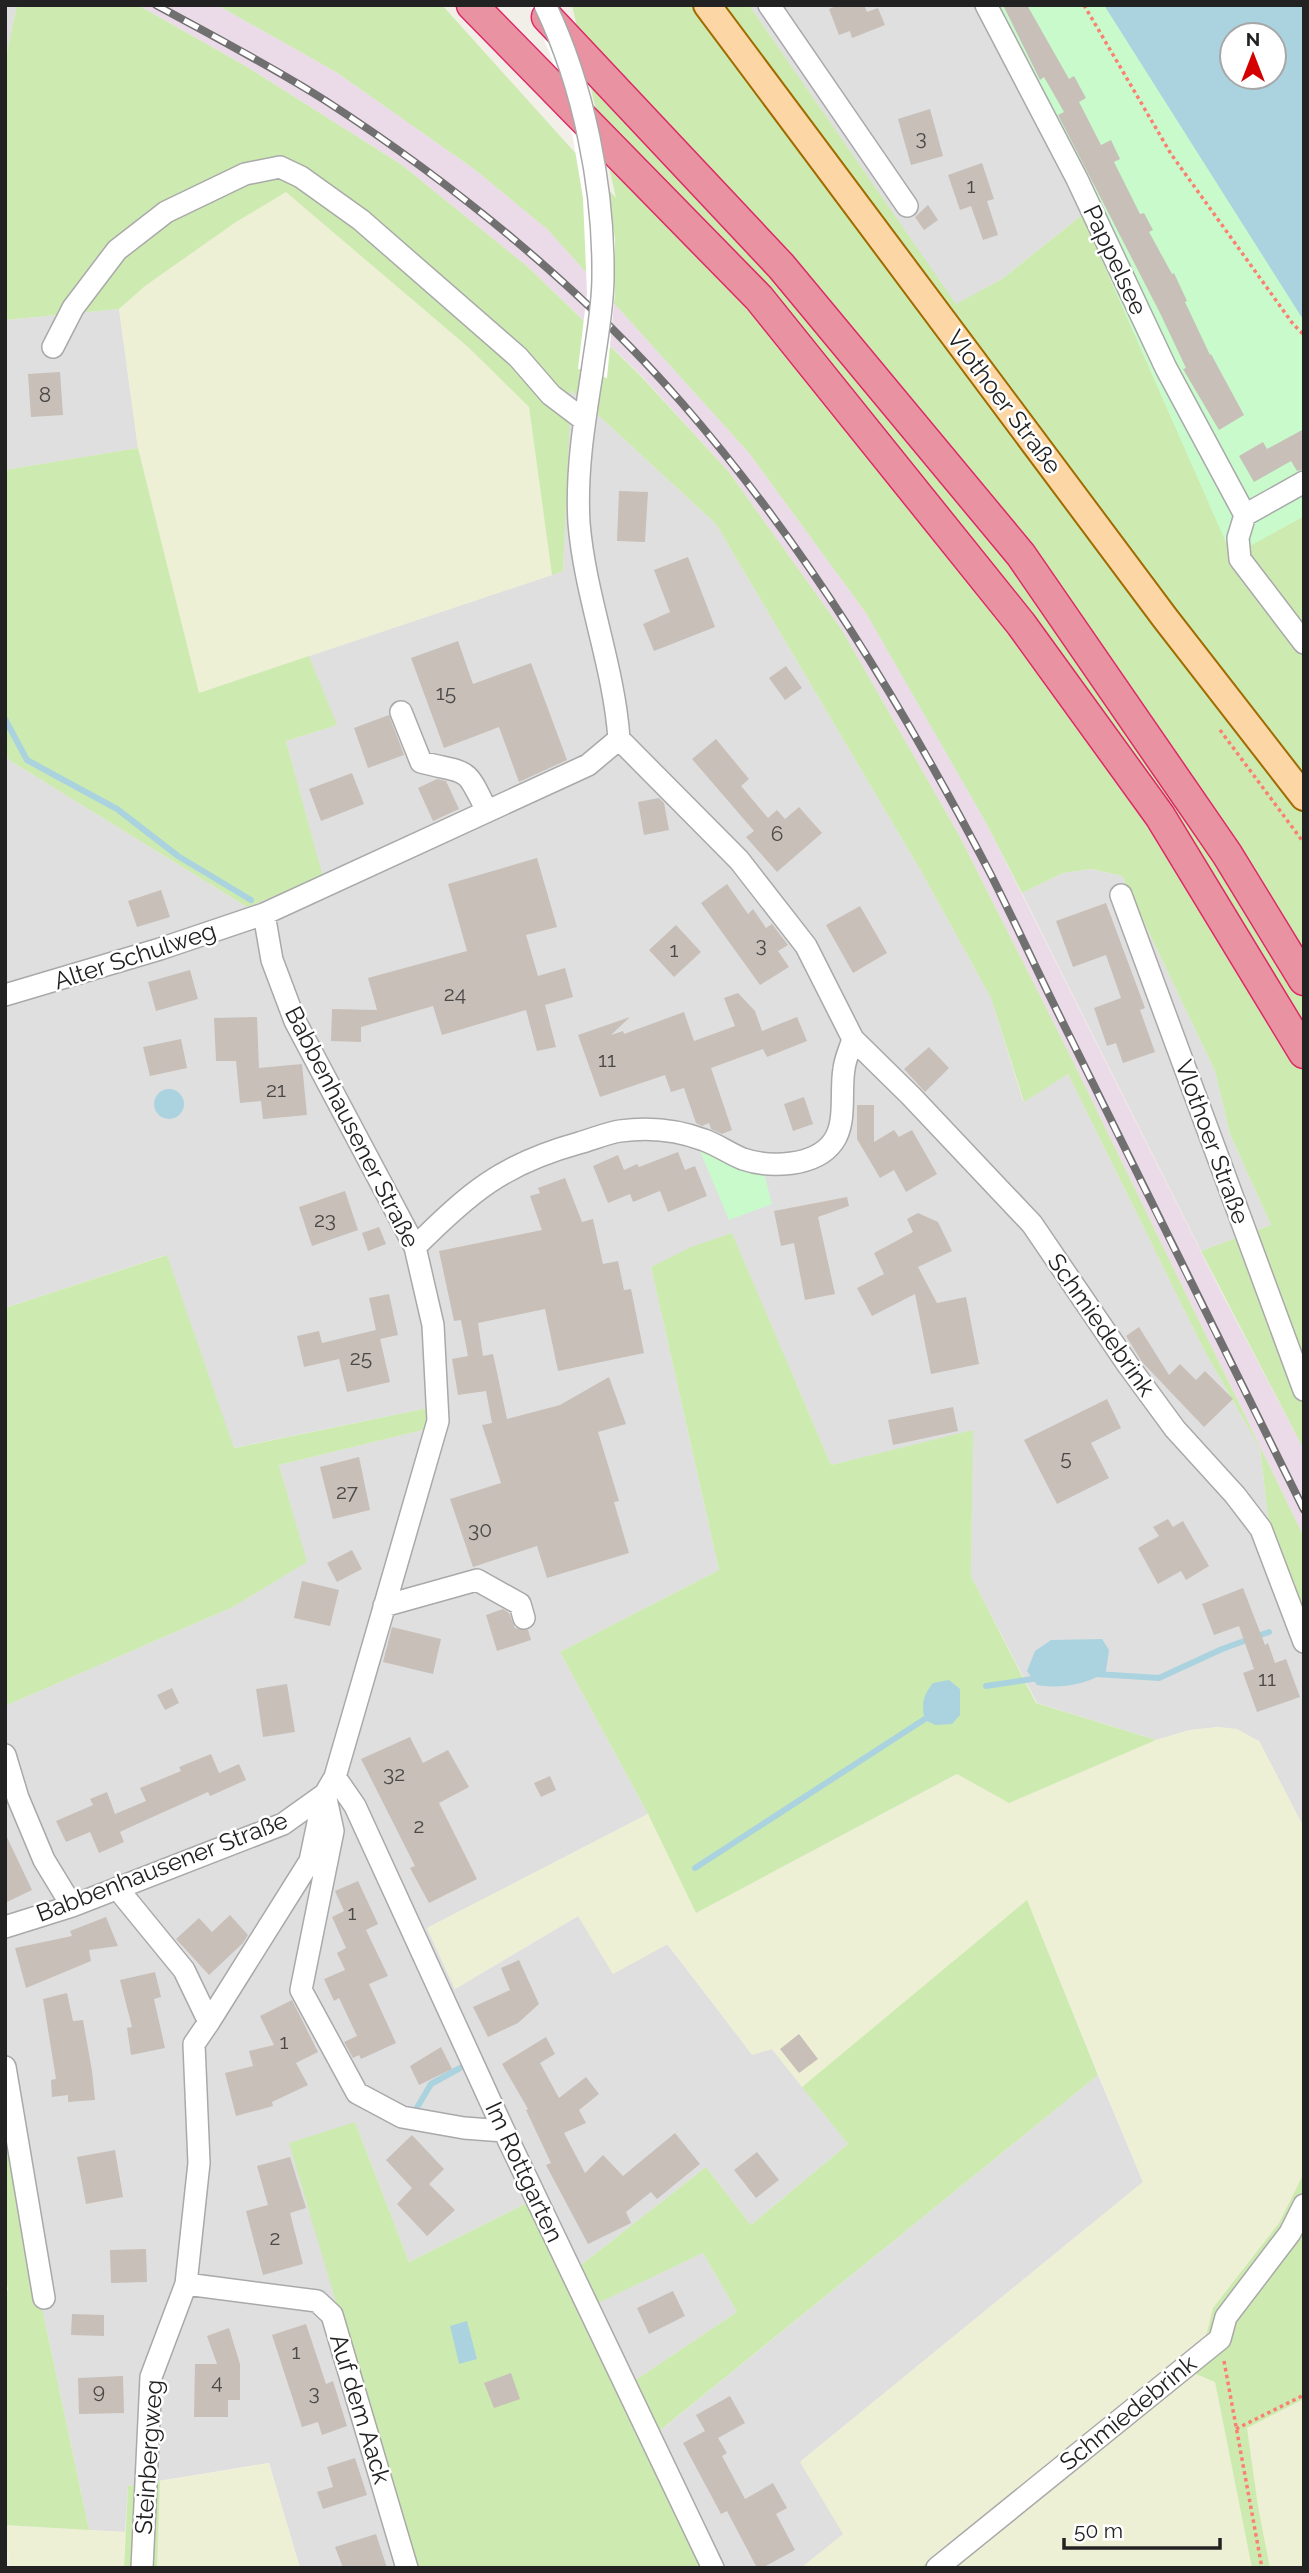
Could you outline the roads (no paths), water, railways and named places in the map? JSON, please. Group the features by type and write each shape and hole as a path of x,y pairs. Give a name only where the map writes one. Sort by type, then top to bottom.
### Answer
{"highway":[{"path":"472,5 759,298 1021,624 1160,816 1304,1053"},
{"path":"535,5 781,266 1021,555 1227,854 1304,980"}],"main road":[{"name":"Vlothoer Straße","path":"708,5 1156,607 1304,797"}],"street":[{"path":"415,1247 451,1211 485,1183 518,1164 620,1131 660,1129 704,1140 744,1159 763,1163 793,1162 821,1154 834,1141 841,1120 844,1068 853,1039 806,946 764,892 739,860 619,739 617,708 587,577 579,523 580,454 603,281 602,226 594,162 577,94 545,5"},
{"path":"768,5 907,206"},
{"name":"Pappelsee","path":"986,5 1077,179 1166,368 1245,515"},
{"path":"53,347 73,308 117,250 127,242 166,212 245,174 279,167 300,177 361,220 519,357 551,395 584,420"},
{"path":"1304,482 1245,515 1238,538 1240,559 1304,643"},
{"path":"401,712 421,762 458,769 470,777 487,811"},
{"path":"264,914 588,765 619,739"},
{"name":"Vlothoer Straße","path":"1121,895 1304,1390"},
{"name":"Alter Schulweg","path":"5,995 264,914"},
{"name":"Babbenhausener Straße","path":"5,1927 72,1906 283,1824 330,1785 438,1421 433,1325 415,1247 295,1021 272,960 264,914"},
{"name":"Schmiedebrink","path":"853,1039 1032,1224 1167,1418 1235,1495 1261,1530 1304,1642"},
{"path":"384,1606 477,1580 520,1604 524,1618"},
{"path":"5,1755 18,1798 44,1860 72,1906"},
{"path":"330,1785 333,1831 301,1990 357,2093 402,2117 504,2132"},
{"name":"Steinbergweg","path":"142,2568 151,2377 186,2284 199,2162 194,2044 310,1861 330,1785"},
{"name":"Im Rottgarten","path":"330,1785 355,1806 504,2132 713,2568"},
{"path":"117,1888 184,1970 209,2022"},
{"path":"5,2067 44,2298"},
{"name":"Schmiedebrink","path":"937,2568 1220,2339 1226,2316 1290,2233 1304,2205"},
{"name":"Auf dem Aack","path":"186,2284 317,2301 332,2315 407,2568"}],"water":[{"path":"1104,5 1304,5 1304,321"},
{"path":"169,1089 179,1094 184,1104 179,1114 169,1119 159,1114 154,1104 159,1094"},
{"path":"1102,1639 1109,1650 1106,1671 1091,1680 1064,1686 1037,1685 1027,1671 1035,1651 1051,1640"},
{"path":"949,1680 960,1689 960,1715 952,1724 935,1725 925,1720 925,1696 933,1683"},
{"path":"467,2321 477,2359 459,2364 450,2326"}],"waterway":[{"path":"5,719 27,760 117,809 178,856 251,900"},
{"path":"1096,1674 1159,1678 1222,1649 1269,1632"},
{"path":"986,1686 1039,1678"},
{"path":"695,1868 931,1715"},
{"path":"415,2111 431,2084 460,2068"}],"railway":[{"path":"156,5 263,63 326,101 421,167 514,240 558,278 642,359 726,456 769,512 810,569 887,688 957,811 1304,1510"}]}
